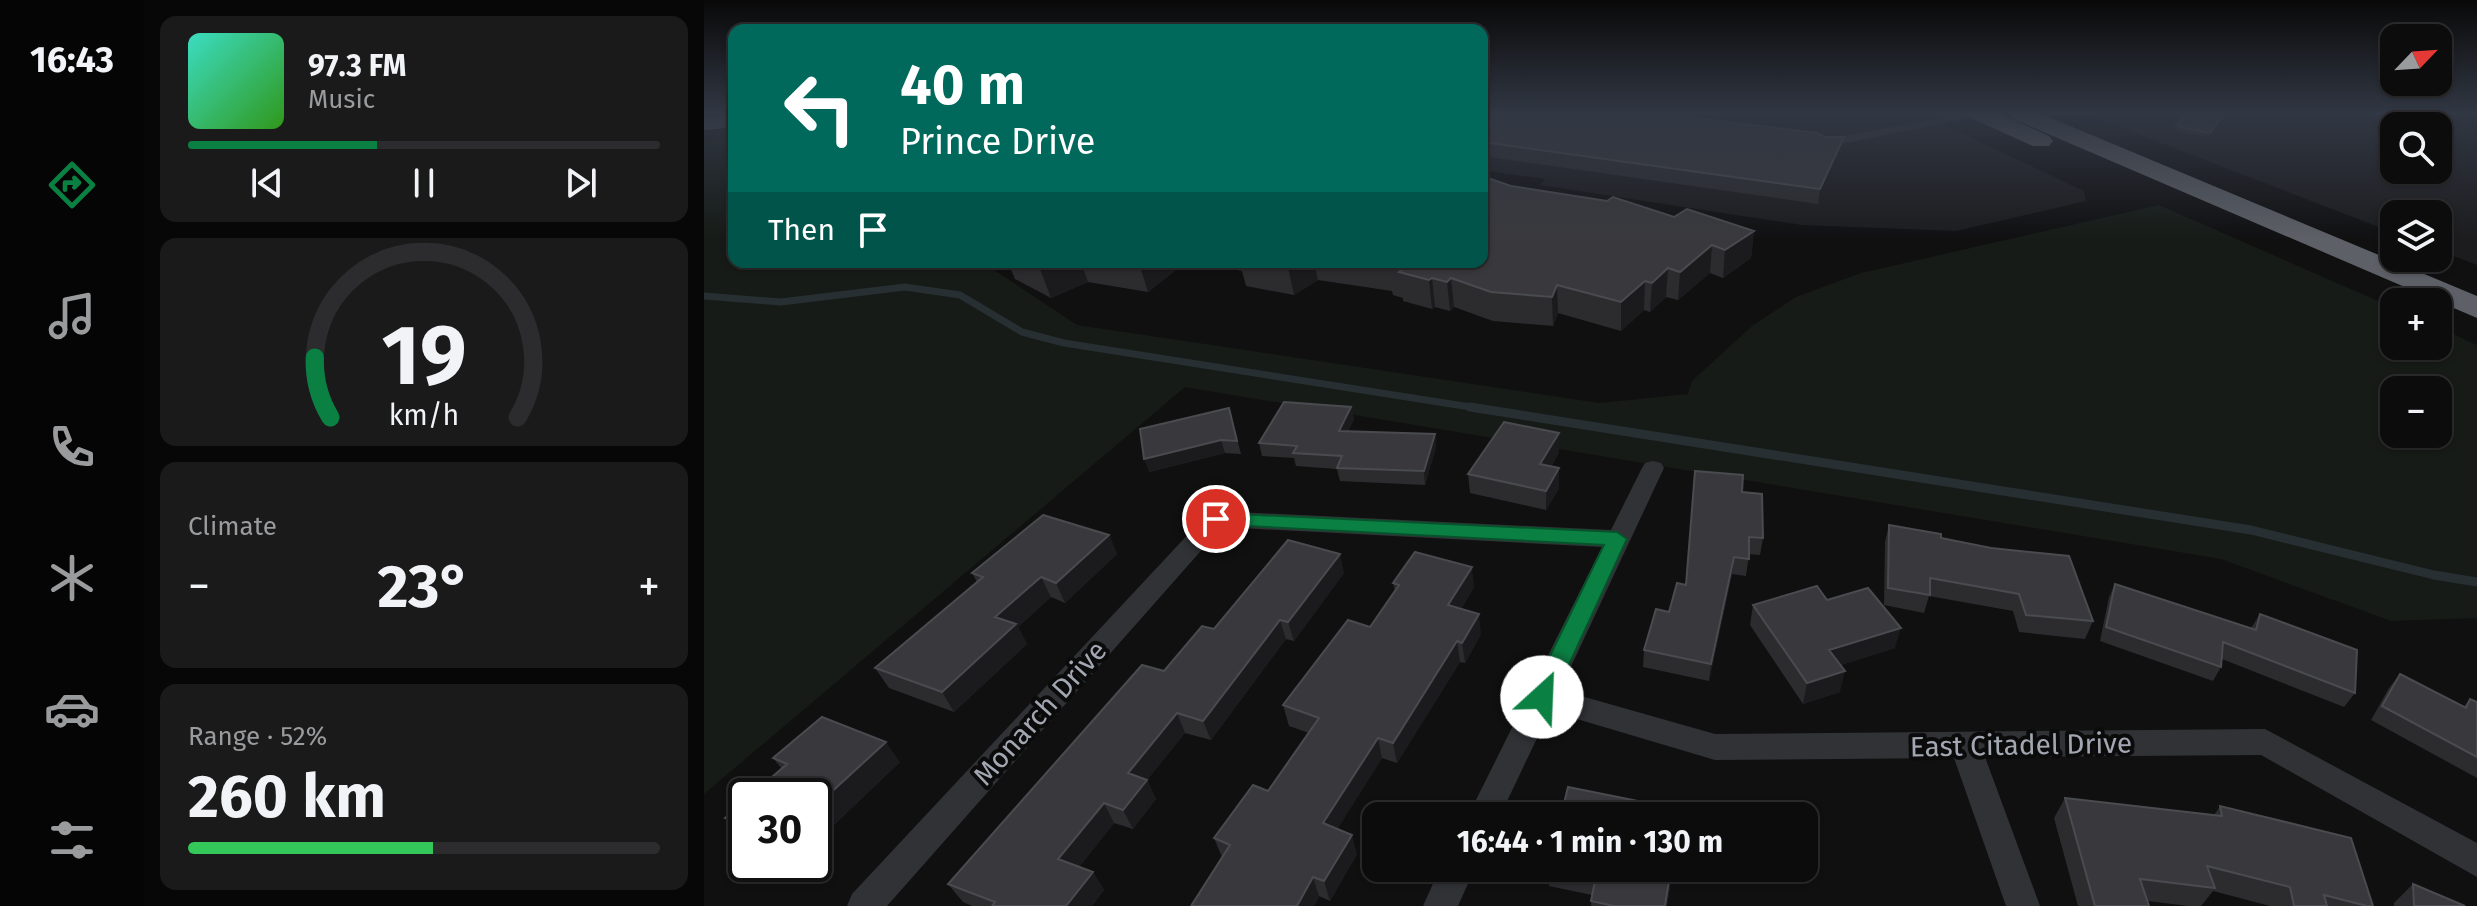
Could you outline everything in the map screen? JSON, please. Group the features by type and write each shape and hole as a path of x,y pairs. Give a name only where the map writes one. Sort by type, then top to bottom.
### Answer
{"highway":[{"path":"2076,155 2380,288"},
{"path":"2118,155 2477,308"},
{"path":"2452,320 2477,331"}],"street":[{"path":"1491,802 1653,468"},
{"name":"Monarch Drive","path":"864,906 1216,519 1617,539"},
{"name":"East Citadel Drive","path":"1542,697 1715,747 2265,742 2477,861"},
{"path":"1965,746 2023,906"},
{"path":"1440,906 1451,882"}],"shaded area":[{"path":"704,155 728,155 728,268 991,268 1077,325 1600,403 1688,394 1692,381 1752,326 1796,297 1861,273 2159,205 2380,302 2380,360 2452,360 2452,333 2477,345 2477,618 2391,621 2221,559 1185,387 704,794"},
{"path":"1488,155 2008,155 2084,191 2086,201 1956,231 1802,225 1540,185 1545,179 1488,171"},
{"path":"2193,155 2380,155 2380,184 2452,184 2452,155 2477,155 2477,265 2452,255 2452,200 2380,200 2380,228"}],"building":[{"path":"1578,155 1836,155 1820,189"},
{"path":"1488,178 1511,186 1607,201 1613,197 1674,217 1687,209 1754,231 1725,250 1712,245 1680,272 1668,268 1652,283 1645,281 1621,302 1557,285 1552,297 1491,292 1451,278 1447,282 1429,280 1399,272 1402,270 1393,268 1488,268"},
{"path":"1284,402 1351,407 1339,431 1435,434 1424,471 1337,468 1342,456 1293,453 1297,446 1259,443"},
{"path":"1229,408 1237,441 1221,440 1144,459 1140,429"},
{"path":"1504,422 1559,433 1540,464 1559,468 1546,491 1468,474"},
{"path":"1695,471 1743,475 1742,492 1762,494 1763,538 1749,537 1749,559 1734,557 1711,664 1644,650 1656,609 1669,612 1677,583 1686,585"},
{"path":"1043,515 1109,535 1056,583 1041,577 995,617 1016,624 942,692 875,668 983,577 972,573"},
{"path":"1889,525 1941,534 1941,538 1991,548 2069,556 2093,621 2026,615 2019,594 1930,578 1930,595 1888,588"},
{"path":"1288,540 1340,554 1288,622 1280,620 1203,721 1177,713 1128,773 1147,780 1123,810 1104,803 1058,859 1093,872 1066,906 992,906 995,902 948,884 1142,665 1164,671 1202,626 1214,629"},
{"path":"1415,552 1472,567 1448,605 1479,614 1462,643 1457,641 1393,743 1378,738 1323,823 1352,835 1324,881 1313,877 1297,906 1191,906 1230,845 1214,838 1253,785 1268,791 1319,718 1283,705 1348,620 1370,627 1399,585 1393,583"},
{"path":"2115,584 2256,630 2260,614 2357,650 2355,693 2223,642 2221,667 2106,627"},
{"path":"1817,586 1827,600 1868,588 1901,628 1829,650 1845,671 1807,683 1753,605"},
{"path":"2400,674 2466,708 2470,699 2477,702 2477,757 2382,706"},
{"path":"822,717 886,742 832,792 832,778 771,778 787,764 773,758"},
{"path":"1568,787 1643,802 1564,802"},
{"path":"2065,798 2222,816 2220,806 2351,838 2373,906 2324,895 2327,906 2294,906 2290,887 2207,866 2215,888 2140,879 2149,906 2095,906"},
{"path":"1595,882 1669,882 1665,906 1614,906 1591,901"},
{"path":"2413,884 2465,906 2414,906"}],"waterway":[{"path":"704,296 781,302 905,287 960,295 1022,332 1064,343 1483,409"},
{"path":"1470,407 2251,530 2434,575 2477,582"}],"route":[{"path":"1216,519 1617,539 1542,697"}]}
